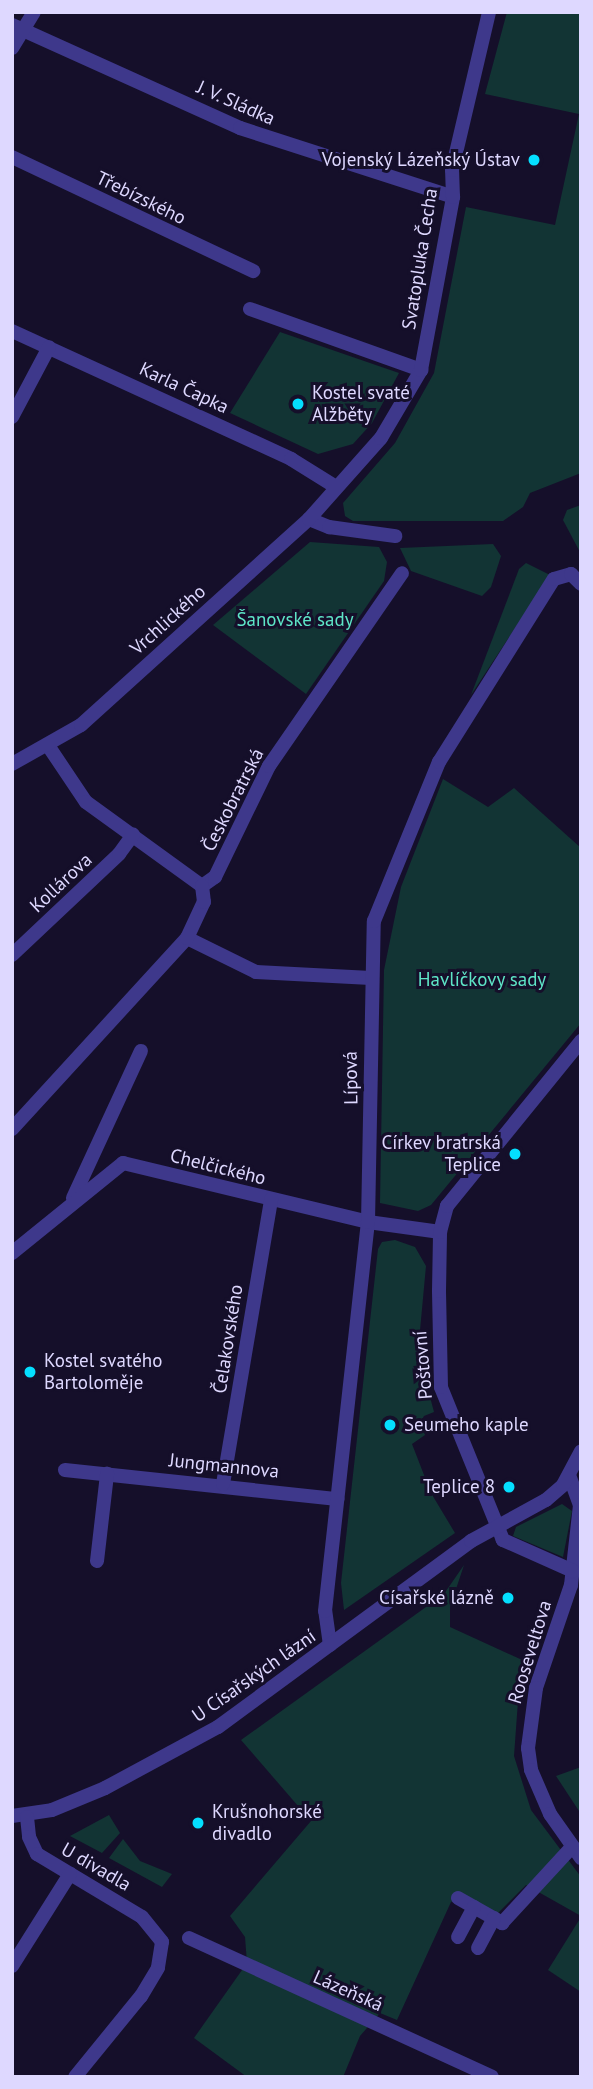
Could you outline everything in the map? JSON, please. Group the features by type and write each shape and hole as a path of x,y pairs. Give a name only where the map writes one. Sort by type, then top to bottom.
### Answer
{"street":[{"path":"12,48 18,27 34,12"},
{"name":"Svatopluka Čecha","path":"335,487 381,438 421,370 453,197 452,170 489,12"},
{"name":"J. V. Sládka","path":"18,27 240,128 453,197"},
{"name":"Třebízského","path":"12,157 253,271"},
{"path":"250,309 421,370"},
{"name":"Karla Čapka","path":"12,331 291,459 335,487"},
{"path":"12,417 49,347"},
{"name":"Vrchlického","path":"12,764 49,747 81,725 309,519 335,487"},
{"path":"309,519 340,529 395,536"},
{"name":"Českobratrská","path":"12,1129 187,938 204,902 202,886 215,877 270,765 402,573"},
{"name":"Lípová","path":"330,1645 325,1619 368,1222 374,921 439,762 554,579 565,573 578,581"},
{"path":"49,747 79,796 202,886"},
{"name":"Kollárova","path":"12,955 119,854 134,835"},
{"path":"187,938 256,972 372,978"},
{"name":"Poštovní","path":"573,1571 503,1540 468,1462 441,1387 440,1232 447,1206 461,1185 581,1041"},
{"name":"Chelčického","path":"71,1203 141,1051"},
{"name":"Chelčického","path":"12,1254 123,1163 368,1222"},
{"name":"Čelakovského","path":"223,1485 271,1199"},
{"path":"368,1222 440,1232"},
{"name":"U Císařských lázní","path":"20,1816 105,1788 173,1754 218,1727 498,1525 546,1500 569,1475 581,1451"},
{"name":"Jungmannova","path":"65,1470 337,1499"},
{"path":"97,1561 107,1474"},
{"name":"Rooseveltova","path":"569,1475 580,1505 573,1571 536,1688 528,1748 539,1790 576,1852"},
{"name":"U divadla","path":"20,1816 37,1854 142,1917 162,1942 158,1968 141,1996 75,2077"},
{"path":"458,1898 502,1923 576,1852"},
{"path":"12,1966 70,1874"},
{"path":"458,1937 474,1907"},
{"path":"478,1948 494,1918"},
{"name":"Lázeňská","path":"189,1938 492,2077"}],"green space":[{"path":"507,12 581,12 581,473 530,493 523,507 503,521 353,521 345,516 343,503 395,443 434,373 466,207 555,225 579,114 485,94"},
{"path":"280,332 399,373 372,423 353,444 318,454 230,413"},
{"path":"581,505 581,554 563,520 567,510"},
{"name":"Šanovské sady","path":"310,542 379,547 387,562 384,581 306,694 213,625"},
{"path":"493,544 501,556 491,587 482,596 411,571 400,548"},
{"path":"526,563 550,575 471,695 519,569"},
{"name":"Havlíčkovy sady","path":"443,779 488,807 514,788 581,848 581,1023 431,1205 418,1211 380,1203 384,970 401,887"},
{"path":"395,1240 415,1247 426,1266 418,1352 434,1412 424,1416 420,1423 425,1435 412,1444 431,1493 455,1533 344,1610 341,1583 378,1249 382,1242"},
{"path":"562,1504 572,1511 563,1557 513,1536 516,1527"},
{"path":"464,1565 450,1607 450,1627 531,1664 518,1701 514,1756 531,1810 581,1877 581,1916 526,1885 498,1913 464,1897 451,1902 397,2020 380,2013 360,2036 343,2077 247,2077 194,2038 247,1963 245,1937 230,1916 311,1821 241,1740 426,1607 446,1591"},
{"path":"581,1767 581,1814 556,1776"},
{"path":"109,1815 120,1833 102,1853 70,1836"},
{"path":"123,1839 140,1861 172,1874 162,1887 109,1858"},
{"path":"581,1917 581,1992 548,1970"}],"place":[{"name":"Vojenský Lázeňský Ústav","path":"534,160"},
{"name":"Kostel svaté Alžběty","path":"298,404"},
{"name":"Církev bratrská Teplice","path":"515,1154"},
{"name":"Kostel svatého Bartoloměje","path":"30,1372"},
{"name":"Seumeho kaple","path":"390,1425"},
{"name":"Teplice 8","path":"509,1487"},
{"name":"Císařské lázně","path":"508,1598"},
{"name":"Krušnohorské divadlo","path":"198,1823"}]}
